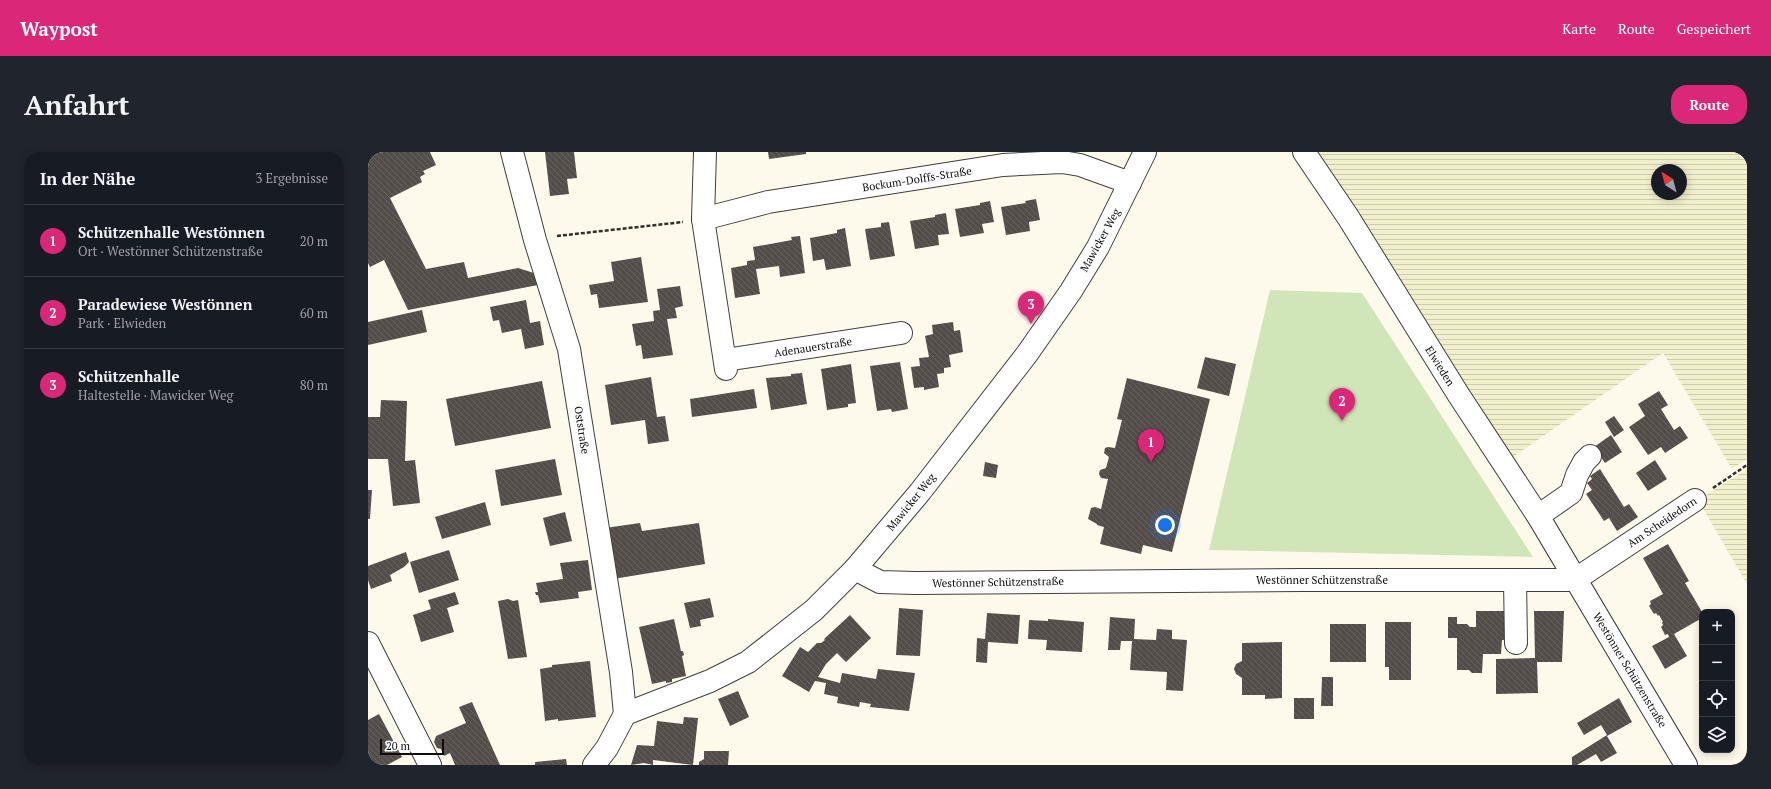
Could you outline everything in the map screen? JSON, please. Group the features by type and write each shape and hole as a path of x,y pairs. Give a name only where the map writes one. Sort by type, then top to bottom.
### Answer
{"street":[{"name":"Oststraße","path":"512,152 535,240 569,349 621,672 625,714"},
{"name":"Adenauerstraße","path":"704,152 703,220 726,364 901,333"},
{"name":"Mawicker Weg","path":"625,714 710,682 748,662 814,610 855,568 920,492 1027,354 1071,291 1098,247 1145,152"},
{"name":"Elwieden","path":"1304,152 1348,217 1458,394 1538,516 1576,579"},
{"name":"Bockum-Dolffs-Straße","path":"703,220 768,202 1003,165 1062,162 1080,165 1130,183"},
{"path":"1538,516 1572,494 1577,475 1584,462 1590,456"},
{"name":"Am Scheidedorn","path":"1576,579 1695,500"},
{"name":"Westönner Schützenstraße","path":"855,568 880,582 915,583 1576,579 1686,765"},
{"path":"1515,580 1516,643"},
{"path":"368,643 430,765"},
{"path":"594,765 607,748 625,714"}],"path":[{"path":"535,240 554,236 703,220"},
{"name":"Am Scheidedorn","path":"1695,500 1747,465"}],"shaded area":[{"path":"1310,152 1747,152 1747,459 1732,469 1663,353 1506,462"},
{"path":"1747,469 1747,584 1698,500"}],"green space":[{"path":"1270,290 1362,293 1533,557 1209,550"}],"building":[{"path":"368,152 430,152 436,165 423,171 425,174 420,177 422,182 390,198 426,269 464,262 468,278 518,268 534,273 538,285 408,310 384,260 370,267 368,263"},
{"path":"545,152 574,152 577,178 567,179 569,194 550,196"},
{"path":"768,152 806,152 806,154 769,159"},
{"path":"1036,199 1040,220 1029,222 1030,231 1006,235 1001,207 1026,203 1025,201"},
{"path":"990,201 994,222 982,224 984,233 960,237 955,209 980,205 980,203"},
{"path":"946,213 949,234 938,235 939,245 915,249 910,221 935,217 935,215"},
{"path":"889,222 895,256 870,260 865,229 881,227 881,223"},
{"path":"845,228 851,266 826,270 824,259 813,261 810,238 837,233 837,230"},
{"path":"800,236 805,273 780,277 779,266 756,269 760,294 735,298 731,268 747,265 747,261 755,260 753,247 792,240 791,237"},
{"path":"641,257 648,302 599,308 597,294 591,295 589,285 614,281 611,262"},
{"path":"680,286 683,306 675,308 677,318 667,319 673,355 643,359 641,345 636,346 632,324 654,321 653,311 660,310 657,289"},
{"path":"526,300 530,323 540,321 544,345 525,349 521,329 502,333 499,320 493,321 490,307"},
{"path":"422,310 427,332 368,345 368,322"},
{"path":"953,322 954,331 960,330 963,352 949,355 951,367 944,368 944,373 937,374 939,387 924,390 924,387 914,388 911,367 920,366 919,358 929,357 925,336 933,334 932,325"},
{"path":"1205,357 1236,364 1229,396 1197,388"},
{"path":"900,362 908,409 892,412 891,409 877,411 870,366"},
{"path":"851,364 856,403 848,404 848,407 827,410 821,369"},
{"path":"802,373 807,404 771,410 766,378 791,376 791,374"},
{"path":"651,377 657,417 665,416 669,441 648,444 645,420 611,425 605,385"},
{"path":"1127,378 1210,399 1172,552 1143,545 1141,554 1100,544 1104,527 1097,525 1088,519 1091,508 1095,507 1101,509 1108,479 1101,478 1099,474 1100,470 1106,468 1109,457 1104,453 1105,448 1115,448 1122,420 1117,419"},
{"path":"542,381 551,428 455,446 446,399"},
{"path":"754,389 757,408 692,417 690,399"},
{"path":"1659,391 1668,405 1661,409 1674,430 1680,426 1688,438 1665,453 1661,447 1648,455 1629,427 1645,416 1638,404"},
{"path":"381,400 407,401 405,461 415,460 420,503 393,506 388,459 368,459 368,417 380,417"},
{"path":"1614,416 1624,430 1614,437 1605,422"},
{"path":"1611,435 1622,452 1605,463 1594,447"},
{"path":"555,459 562,495 501,506 495,470"},
{"path":"1655,460 1667,479 1648,491 1636,473"},
{"path":"985,462 998,465 996,478 983,476"},
{"path":"1600,469 1624,507 1629,504 1638,517 1617,531 1609,518 1604,521 1586,494 1592,490 1587,483 1592,479 1590,476"},
{"path":"368,490 372,490 370,519 368,519"},
{"path":"485,502 491,525 442,539 435,517"},
{"path":"565,512 572,541 550,546 543,518"},
{"path":"640,523 642,531 699,523 705,564 613,579 605,528"},
{"path":"1668,544 1689,581 1685,583 1700,609 1699,609 1699,620 1674,634 1687,656 1665,669 1652,646 1669,637 1668,634 1665,635 1661,627 1663,622 1659,615 1658,616 1656,613 1654,614 1649,606 1651,604 1650,601 1663,594 1643,558"},
{"path":"449,550 459,580 419,593 410,562"},
{"path":"406,552 409,562 404,567 390,575 392,581 371,589 368,580 368,566"},
{"path":"588,560 592,590 578,592 579,598 540,603 538,595 536,595 535,592 538,592 536,583 563,579 560,563"},
{"path":"455,592 459,604 447,608 454,632 421,642 413,615 431,609 428,600"},
{"path":"710,598 714,617 700,620 701,626 690,628 684,603"},
{"path":"508,599 513,601 518,600 527,657 508,659 498,601"},
{"path":"899,608 923,610 920,656 896,655"},
{"path":"1476,611 1510,611 1510,640 1502,640 1501,654 1483,654 1482,673 1472,673 1469,670 1457,670 1457,638 1448,638 1448,617 1457,617 1457,624 1467,624 1470,627 1476,627"},
{"path":"1534,611 1564,611 1562,662 1537,662 1538,693 1496,694 1496,659 1535,658"},
{"path":"987,613 1020,615 1018,644 988,642 987,663 976,662 977,638 985,639"},
{"path":"850,615 871,638 846,662 837,653 826,664 818,677 840,683 842,673 876,679 878,669 915,673 909,711 870,707 871,704 860,702 859,707 837,703 838,697 824,694 826,683 815,681 809,692 782,676 800,647 808,652 817,643 821,643 825,640 824,639"},
{"path":"1110,617 1135,619 1134,639 1156,640 1157,629 1172,630 1172,639 1187,640 1183,691 1166,690 1167,672 1130,670 1132,641 1121,641 1120,650 1108,650"},
{"path":"674,619 681,651 683,651 684,655 682,656 686,676 672,679 672,682 666,683 666,681 652,684 639,627"},
{"path":"1048,619 1084,622 1082,652 1046,650 1047,640 1028,639 1029,620 1048,621"},
{"path":"1385,622 1411,622 1411,680 1389,680 1389,667 1385,667"},
{"path":"1330,624 1366,624 1366,662 1330,662"},
{"path":"1282,642 1282,698 1265,699 1265,695 1242,695 1242,678 1236,674 1234,669 1236,664 1242,661 1242,643"},
{"path":"590,661 596,717 545,721 540,669 552,667 552,665"},
{"path":"1322,677 1333,677 1333,706 1321,706"},
{"path":"738,691 749,717 730,726 718,699"},
{"path":"1294,698 1314,698 1314,719 1294,719"},
{"path":"1619,698 1632,722 1607,736 1617,753 1601,762 1596,754 1577,765 1572,765 1572,757 1607,735 1601,725 1584,735 1577,723"},
{"path":"472,702 500,765 455,765 450,753 444,756 441,749 437,748 434,742 436,736 466,723 459,707"},
{"path":"379,714 402,757 387,765 368,765 368,720"},
{"path":"684,717 698,718 693,765 653,760 653,765 644,763 631,765 637,745 654,746 657,721 683,724"},
{"path":"704,751 729,751 728,765 699,765 699,762 704,759"},
{"path":"566,759 567,765 535,765 535,762"}],"place":[{"name":"Schützenhalle","path":"1031,324"},
{"name":"Paradewiese Westönnen","path":"1342,421"},
{"name":"Schützenhalle Westönnen","path":"1151,462"}]}
